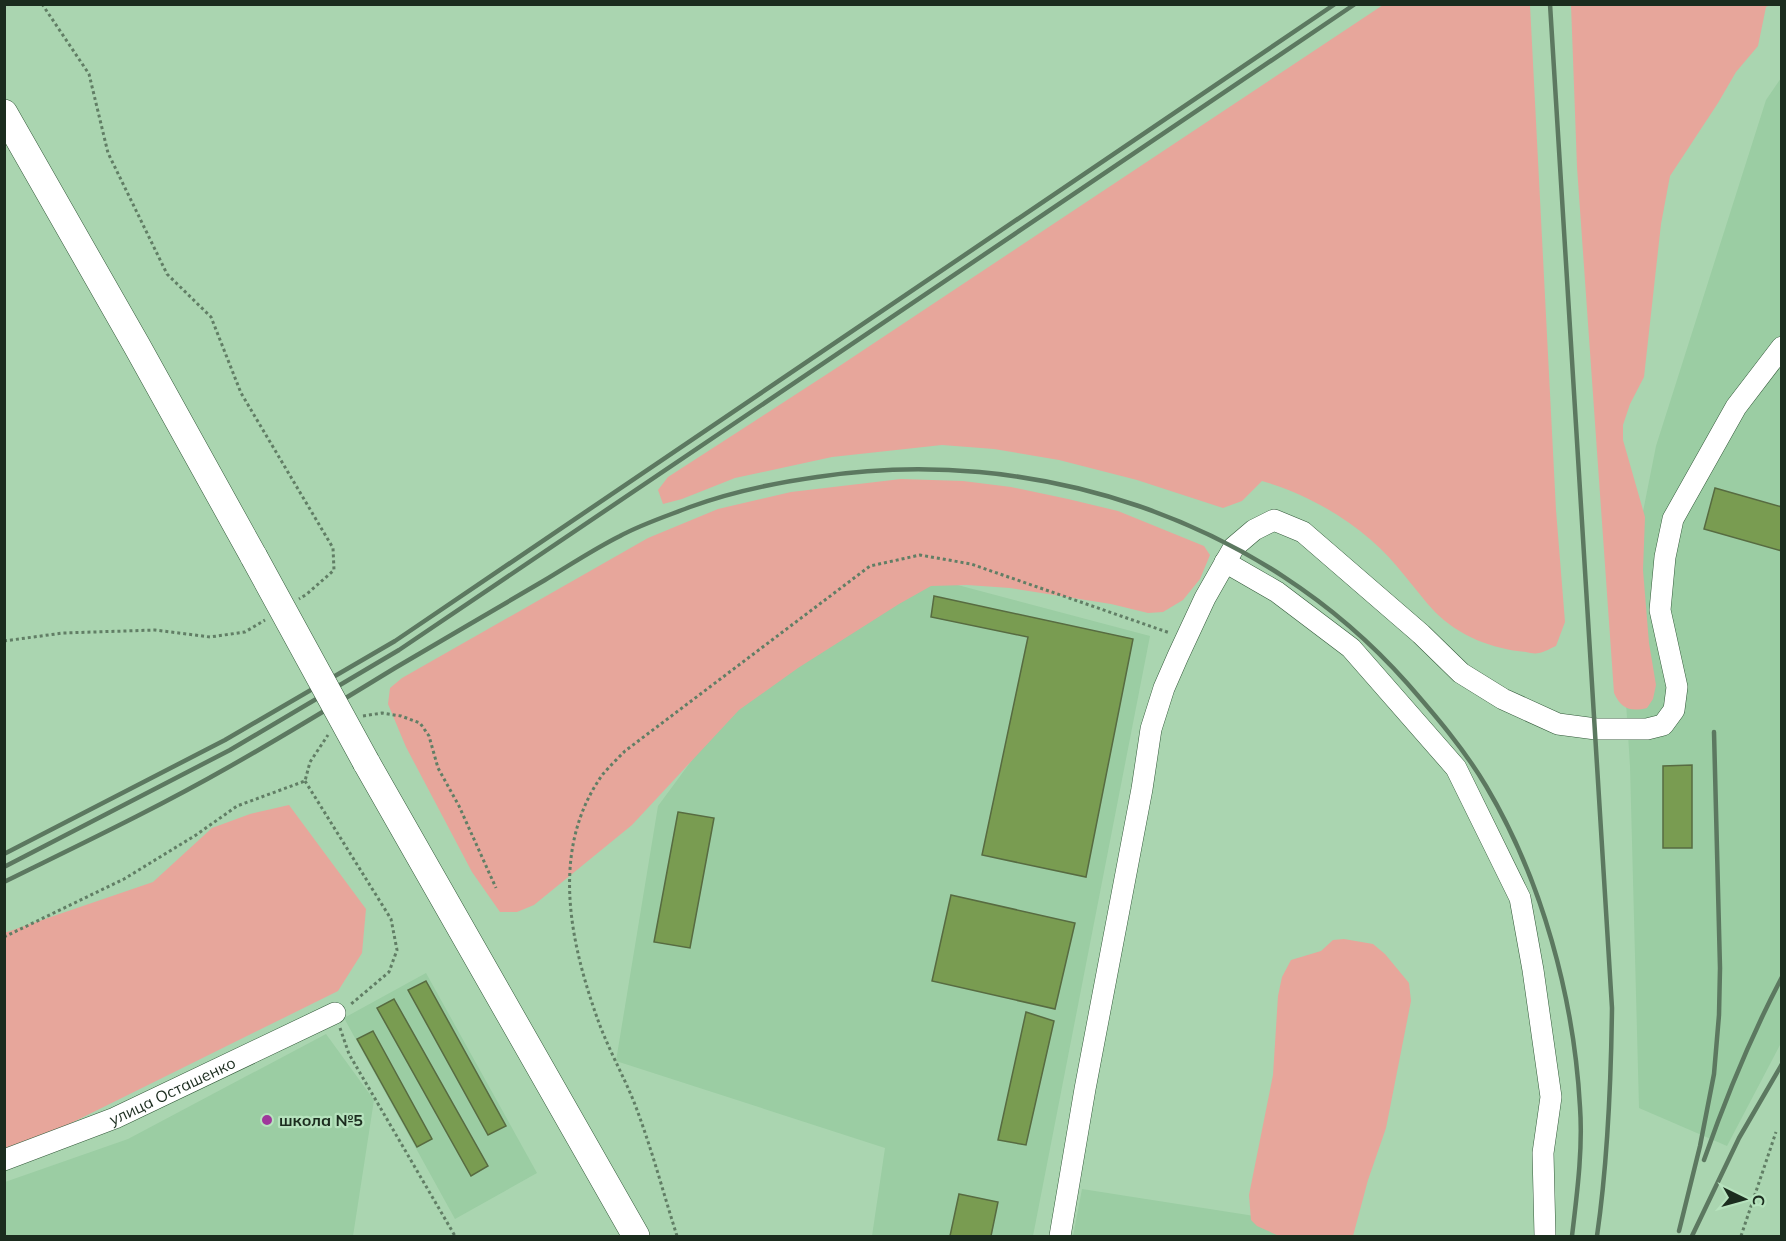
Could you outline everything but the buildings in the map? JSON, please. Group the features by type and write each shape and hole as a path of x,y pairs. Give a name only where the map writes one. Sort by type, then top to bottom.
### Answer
{"main road":[{"path":"4,113 137,346 366,762 636,1236"}],"street":[{"path":"1060,1236 1151,729 1164,688 1186,639 1205,598 1234,547 1254,530 1274,520 1303,532 1421,634 1461,673 1503,699 1558,724 1596,729 1647,729 1663,725 1674,710 1677,687 1660,610 1665,556 1673,519 1736,407 1782,347"},
{"path":"1226,562 1277,592 1351,648 1456,768 1520,898 1551,1097 1543,1153 1545,1236"},
{"name":"улица Осташенко","path":"4,1160 115,1118 335,1013"}],"path":[{"path":"677,1236 634,1103 599,1024 576,952 570,905 571,855 578,825 603,775 632,745 870,566 920,555 971,564 1186,639"},
{"path":"359,717 382,713 401,716 420,723 429,736 438,768 459,806 496,888"},
{"path":"333,730 310,762 305,782 391,919 397,950 388,972 356,1001 335,1013 349,1054 455,1236"},
{"path":"4,937 124,879 196,835 237,806 305,782"},
{"path":"1742,1236 1776,1132"}],"shaded area":[{"path":"1383,5 1530,5 1556,510 1565,622 1556,646 1532,653 1501,648 1465,634 1435,612 1380,548 1359,530 1320,504 1262,481 1242,501 1223,508 1137,480 1059,460 994,449 942,445 832,457 735,478 663,504 658,490 668,477 838,367"},
{"path":"1571,5 1770,5 1766,7 1758,46 1736,72 1670,176 1661,224 1644,377 1630,404 1623,425 1623,440 1645,517 1643,570 1649,643 1656,685 1653,699 1647,708 1641,709 1623,706 1614,693 1577,167"},
{"path":"1781,78 1781,1043 1727,1146 1639,1108 1630,766 1621,623 1656,446 1766,100"},
{"path":"901,479 963,481 1011,487 1118,511 1204,546 1210,555 1200,579 1183,600 1163,612 1148,613 1111,604 1010,588 967,585 931,586 798,668 739,710 632,825 534,905 517,912 500,912 472,872 406,747 388,704 390,688 402,678 648,538 718,509 791,492"},
{"path":"935,579 1150,636 1033,1236 872,1236 885,1148 616,1061 658,806 746,687"},
{"path":"289,805 366,909 362,953 338,991 35,1141 5,1151 4,933 153,882 212,828 250,814"},
{"path":"1344,939 1373,944 1385,954 1409,983 1411,1001 1386,1128 1368,1180 1353,1236 1279,1236 1257,1226 1251,1220 1249,1195 1273,1075 1278,996 1282,977 1291,960 1321,951 1333,940"},
{"path":"426,973 537,1173 455,1219 344,1018"},
{"name":"школа №5","path":"326,1034 374,1100 353,1236 5,1236 5,1182 128,1139"},
{"path":"1082,1189 1311,1225 1309,1236 1073,1236"}],"railway":[{"path":"4,854 225,740 395,641 1335,4"},
{"path":"4,867 230,750 399,650 1355,4"},
{"path":"1550,4 1612,1008 1608,1122 1597,1236"},
{"path":"4,882 200,783 601,546 628,532 690,507 737,492 769,485 817,477 898,470 979,472 1060,484 1138,506 1213,537 1283,577 1349,625 1407,683 1468,759 1506,822 1523,860 1539,900 1562,982 1577,1066 1581,1123 1579,1172 1572,1236"},
{"path":"1679,1231 1700,1146 1714,1074 1719,1015 1720,968 1714,732"},
{"path":"1704,1160 1740,1067 1782,977"},
{"path":"1692,1236 1739,1138 1782,1064"}],"place":[{"name":"школа №5","path":"267,1120"}]}
